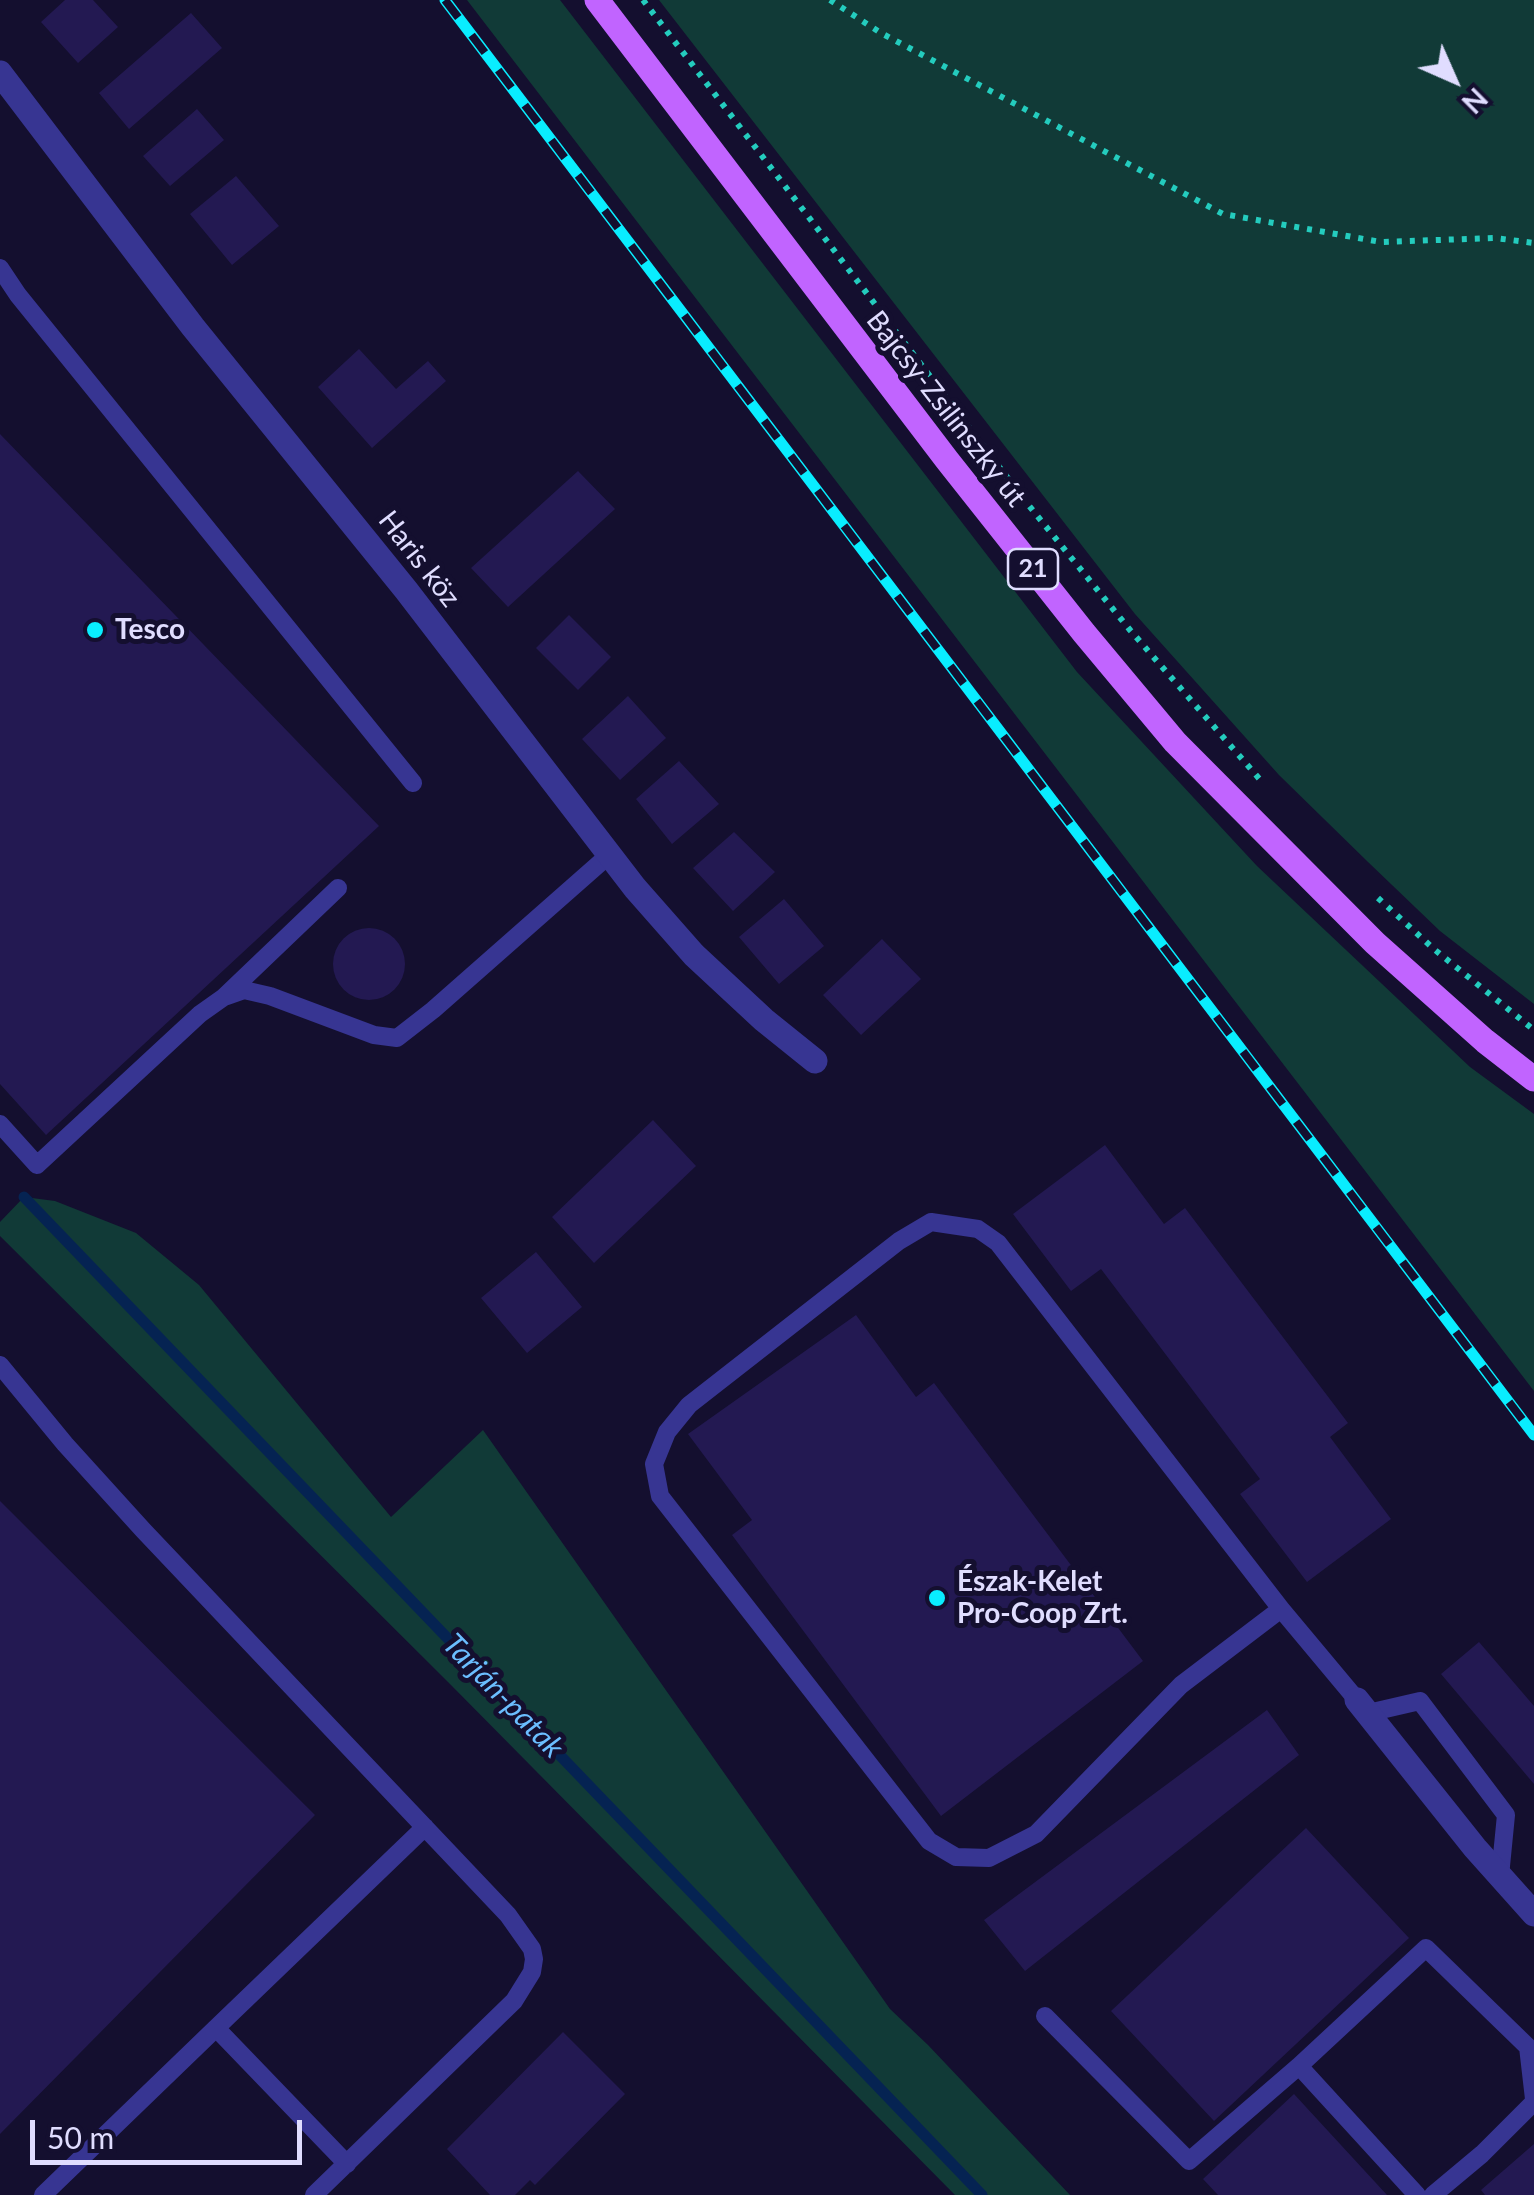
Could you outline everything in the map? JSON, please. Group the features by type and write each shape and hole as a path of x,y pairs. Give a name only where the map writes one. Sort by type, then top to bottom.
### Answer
{"main road":[{"name":"Bajcsy-Zsilinszky út","path":"596,0 947,460 1175,742 1375,943 1534,1079"}],"street":[{"name":"Haris köz","path":"0,73 182,312 406,590 646,900 694,955 815,1061"},
{"path":"1362,1706 1534,1914"}],"lane":[{"path":"0,268 412,784"},
{"path":"224,997 244,990 270,996 374,1035 397,1038 609,855"},
{"path":"0,1124 37,1165 200,1014 224,997 338,888"},
{"path":"1281,1608 1181,1685 1036,1834 989,1858 956,1857 929,1841 660,1496 654,1464 668,1432 689,1405 899,1241 931,1222 978,1229 998,1243 1281,1608 1362,1706 1420,1701 1506,1815 1500,1876"},
{"path":"0,1365 143,1530 508,1915 526,1938 534,1959 528,1982 514,2001 314,2195"},
{"path":"43,2195 426,1827"},
{"path":"1045,2016 1190,2161 1426,1948 1531,2045 1534,2101 1482,2154 1433,2195"},
{"path":"216,2028 347,2164"},
{"path":"1299,2066 1417,2195"}],"path":[{"path":"644,0 1026,502 1130,630 1267,787"},
{"path":"830,0 916,51 1224,214 1381,242 1495,238 1534,243"},
{"path":"1369,889 1435,950 1534,1030"}],"green space":[{"path":"467,0 560,0 1077,672 1257,866 1470,1067 1534,1114 1534,1391"},
{"path":"659,0 1534,0 1534,1004 1440,931 1368,862 1279,775 1135,614"},
{"path":"24,1197 55,1201 136,1233 199,1285 391,1517 483,1430 890,2009 1070,2195 955,2195 0,1236 0,1222"}],"building":[{"path":"65,0 93,0 118,27 78,63 41,22"},
{"path":"191,13 222,48 129,129 99,93"},
{"path":"197,109 224,140 170,186 143,156"},
{"path":"236,176 279,226 232,265 190,214"},
{"path":"359,349 396,389 428,361 446,381 372,448 318,387"},
{"name":"Tesco","path":"0,434 379,826 46,1135 0,1084"},
{"path":"578,471 615,509 508,607 471,568"},
{"path":"569,615 611,657 578,690 536,648"},
{"path":"628,696 666,738 620,780 582,739"},
{"path":"679,761 719,804 672,844 636,799"},
{"path":"734,832 775,872 733,911 693,868"},
{"path":"784,899 824,946 779,984 739,937"},
{"path":"369,928 395,938 405,964 395,990 369,1000 343,990 333,964 343,938"},
{"path":"882,939 921,979 861,1035 823,995"},
{"path":"653,1120 696,1166 594,1263 552,1217"},
{"path":"1105,1145 1164,1224 1185,1208 1348,1423 1330,1437 1391,1519 1307,1582 1240,1494 1260,1479 1101,1269 1071,1291 1013,1214"},
{"path":"536,1252 582,1307 527,1353 481,1298"},
{"name":"Észak-Kelet Pro-Coop Zrt.","path":"856,1315 916,1397 934,1383 1143,1661 941,1816 732,1535 752,1520 688,1434"},
{"path":"0,1501 315,1815 0,2134"},
{"path":"1479,1642 1534,1706 1534,1784 1441,1674"},
{"path":"1267,1710 1299,1755 1025,1971 984,1920"},
{"path":"1306,1828 1409,1938 1214,2121 1111,2011"},
{"path":"563,2032 625,2094 535,2185 530,2180 515,2195 490,2195 447,2149"},
{"path":"1294,2094 1387,2195 1218,2195 1203,2179"},
{"path":"1534,2144 1534,2195 1485,2195 1481,2190"}],"waterway":[{"name":"Tarján-patak","path":"24,1197 982,2195"}],"railway":[{"path":"445,0 1534,1435"}],"place":[{"name":"Tesco","path":"95,630"},
{"name":"Észak-Kelet Pro-Coop Zrt.","path":"937,1598"}]}
